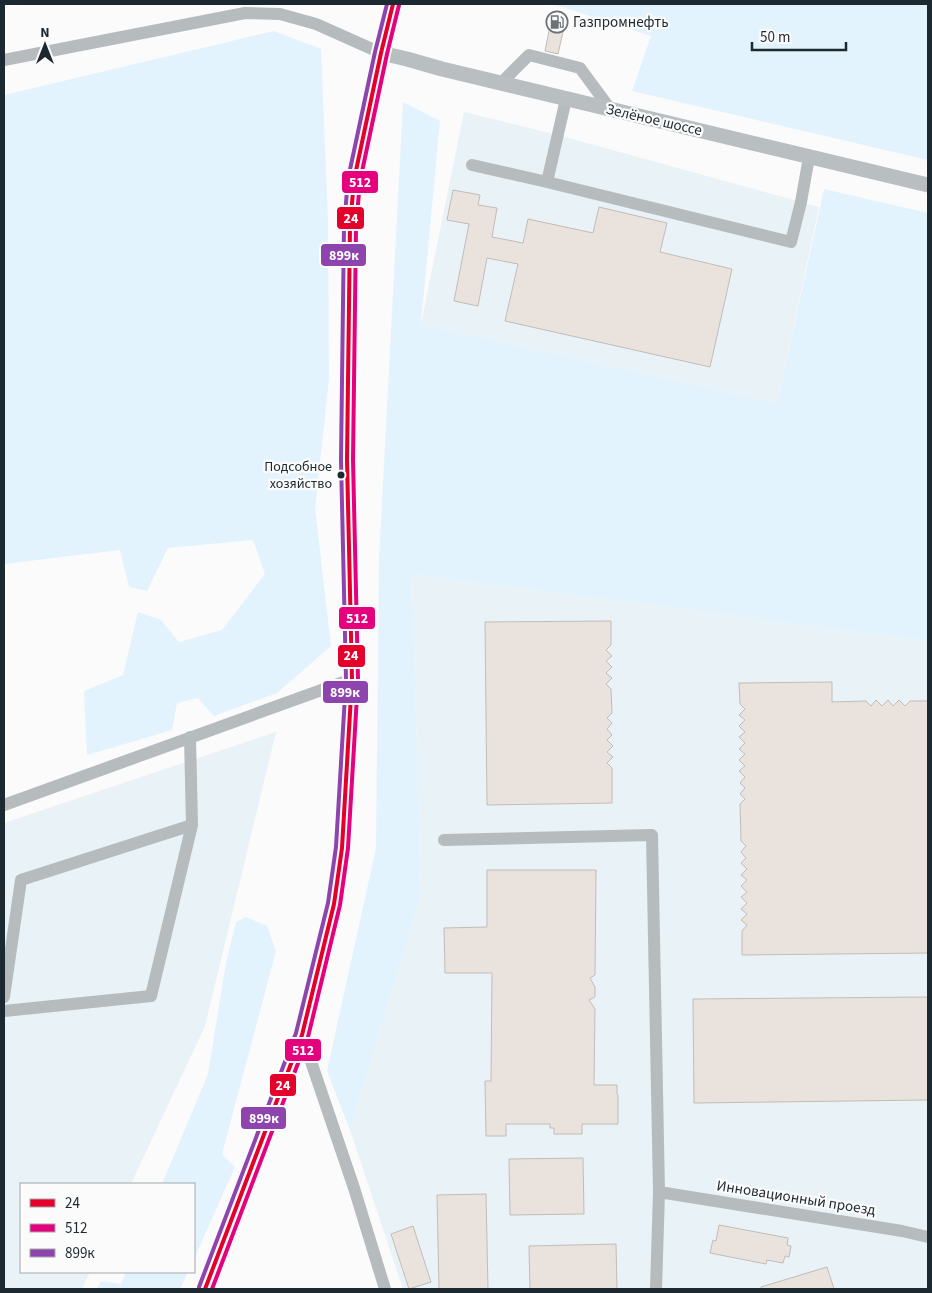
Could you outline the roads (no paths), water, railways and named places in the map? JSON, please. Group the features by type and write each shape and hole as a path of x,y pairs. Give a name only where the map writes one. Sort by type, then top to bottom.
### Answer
{"main road":[{"path":"205,1289 302,1035 334,904 342,848 352,679 347,460 350,227 354,180 393,4"},
{"name":"Зелёное шоссе","path":"381,53 928,185"}],"street":[{"path":"4,60 245,13 280,14 316,24 381,53"},
{"path":"501,83 529,55 580,68 611,110"},
{"path":"547,182 566,99"},
{"path":"472,165 791,242 801,202 809,156"},
{"path":"4,805 352,679"},
{"path":"4,1011 151,996 192,826 190,737"},
{"path":"4,997 21,880 192,826"},
{"path":"444,840 652,835 659,1192 656,1289"},
{"path":"302,1035 351,1180 385,1289"},
{"name":"Инновационный проезд","path":"659,1192 902,1231 928,1237"}],"place":[{"name":"Газпромнефть","path":"557,22"},
{"name":"Подсобное хозяйство","path":"341,475"}]}
